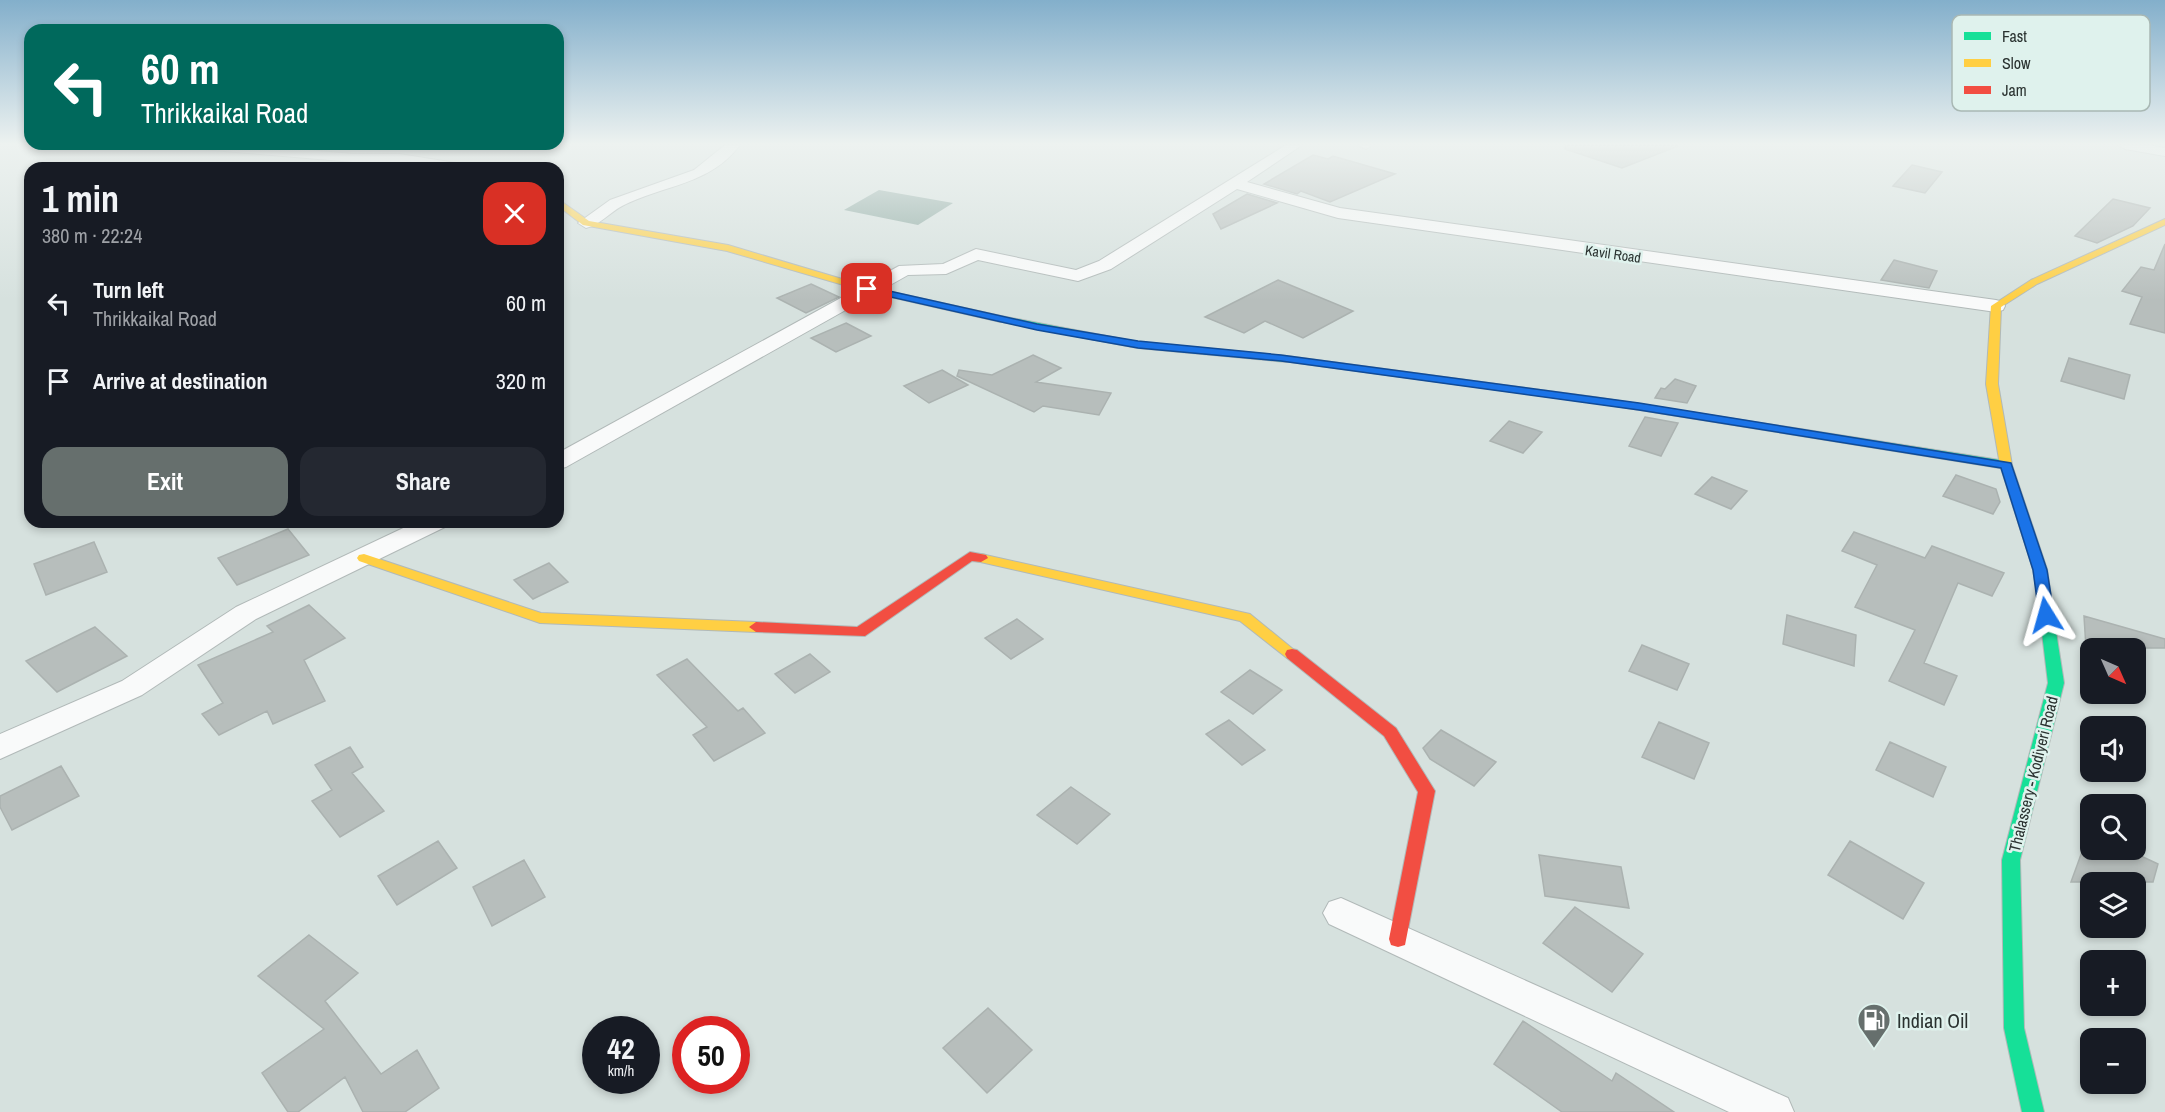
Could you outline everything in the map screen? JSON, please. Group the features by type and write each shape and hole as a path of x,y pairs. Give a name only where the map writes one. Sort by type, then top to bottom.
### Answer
{"street":[{"path":"586,223 616,203 633,197"},
{"path":"564,459 904,270 946,269 976,254 1078,276 1105,265 1212,197"},
{"name":"Kavil Road","path":"1282,197 1338,213 1996,306"},
{"path":"564,205 586,223 728,248 867,289 1037,327 1138,345 1281,358 1639,406 2006,465"},
{"path":"1996,306 2034,282 2165,222"},
{"name":"Thalassery - Kodiyeri Road","path":"1996,306 1992,384 2006,465 2040,570 2056,683 2010,860 2013,1028 2033,1112"},
{"path":"0,747 132,688 246,613 424,528"},
{"path":"364,558 540,618 860,632 970,556 1245,617 1390,732 1427,791 1398,939"},
{"path":"1341,913 1774,1112"}],"shaded area":[{"path":"867,197 918,197 953,203 918,225 844,210"}],"building":[{"path":"1242,197 1257,197 1277,203 1221,229 1213,214"},
{"path":"1317,197 1342,197 1330,202"},
{"path":"2113,199 2150,208 2133,226 2097,243 2075,236"},
{"path":"2165,244 2165,333 2130,324 2142,297 2122,291 2141,267 2154,270"},
{"path":"1894,260 1937,271 1929,288 1881,280"},
{"path":"1278,280 1353,311 1303,338 1265,321 1244,333 1205,317"},
{"path":"811,284 839,297 806,313 777,298"},
{"path":"846,323 871,336 836,352 811,338"},
{"path":"1033,355 1061,368 1036,382 1111,393 1099,415 1043,406 1034,412 957,376 959,370 992,375"},
{"path":"2069,358 2130,375 2124,399 2061,381"},
{"path":"942,370 968,385 929,403 904,386"},
{"path":"1675,379 1696,386 1687,403 1655,398 1661,388 1665,389"},
{"path":"1645,417 1678,423 1661,456 1629,446"},
{"path":"1509,421 1542,432 1523,453 1490,441"},
{"path":"1956,475 1996,489 2000,502 1993,514 1943,496"},
{"path":"1712,477 1747,491 1731,509 1695,494"},
{"path":"288,529 309,555 237,585 218,558"},
{"path":"1854,532 1925,558 1932,546 2004,573 1992,596 1958,583 1924,663 1957,676 1944,705 1889,681 1915,630 1855,607 1877,565 1842,551"},
{"path":"94,542 107,572 46,595 34,564"},
{"path":"549,563 568,582 533,599 514,580"},
{"path":"309,605 345,638 304,660 325,701 273,724 267,711 219,735 202,714 223,703 198,665 273,632 267,626"},
{"path":"1787,615 1856,635 1854,666 1783,644"},
{"path":"2084,616 2165,639 2165,648 2146,648 2146,638 2085,638"},
{"path":"1017,619 1043,639 1011,659 985,638"},
{"path":"95,627 127,656 57,692 26,661"},
{"path":"1642,645 1689,664 1677,690 1629,671"},
{"path":"810,654 830,672 795,693 775,674"},
{"path":"687,659 738,711 743,708 765,733 714,761 693,735 707,727 657,675"},
{"path":"1250,670 1282,690 1253,714 1221,692"},
{"path":"1229,720 1265,750 1242,765 1206,734"},
{"path":"1659,722 1709,743 1694,779 1642,757"},
{"path":"1441,730 1496,762 1474,786 1430,759 1423,748"},
{"path":"1890,742 1946,767 1933,797 1876,770"},
{"path":"350,747 363,767 352,773 384,811 340,837 312,801 332,790 315,765"},
{"path":"61,766 79,796 12,830 0,807 0,796"},
{"path":"1071,787 1110,814 1077,844 1037,815"},
{"path":"438,841 457,868 397,905 378,876"},
{"path":"1850,841 1924,883 1903,919 1828,875"},
{"path":"1539,855 1621,867 1629,908 1545,896"},
{"path":"2080,857 2080,860 2146,858 2158,864 2153,882 2146,882 2146,872 2080,872 2080,882 2071,882"},
{"path":"524,860 545,897 492,926 473,887"},
{"path":"1575,907 1643,954 1612,992 1543,943"},
{"path":"309,935 358,973 325,1001 381,1074 417,1050 439,1088 405,1112 363,1112 345,1077 298,1112 288,1112 262,1073 324,1029 258,976"},
{"path":"988,1008 1032,1050 987,1093 943,1048"},
{"path":"1523,1021 1612,1081 1616,1073 1674,1112 1562,1112 1494,1064"}],"traffic: fast":[{"path":"1001,319 1138,345 1287,359"},
{"path":"1594,400 2006,465"},
{"path":"2033,1112 2014,1028 2011,860 2056,683 2048,625"}],"traffic: slow":[{"path":"564,206 586,223 728,248 867,289 1001,319"},
{"path":"2048,625 2040,569 2006,465 1992,384 1996,306 2034,282 2165,222"},
{"path":"1287,359 1594,400"},
{"path":"364,558 540,618 756,627"},
{"path":"981,558 1245,617 1292,654"}],"traffic: jam":[{"path":"756,627 860,632 970,556 981,558"},
{"path":"1292,654 1390,732 1427,791 1398,939"}],"place":[{"name":"Indian Oil","path":"1874,1049"}],"route":[{"path":"867,289 874,288 945,308 1138,345 1281,358 1639,406 2006,465 2040,570 2046,615"}]}
